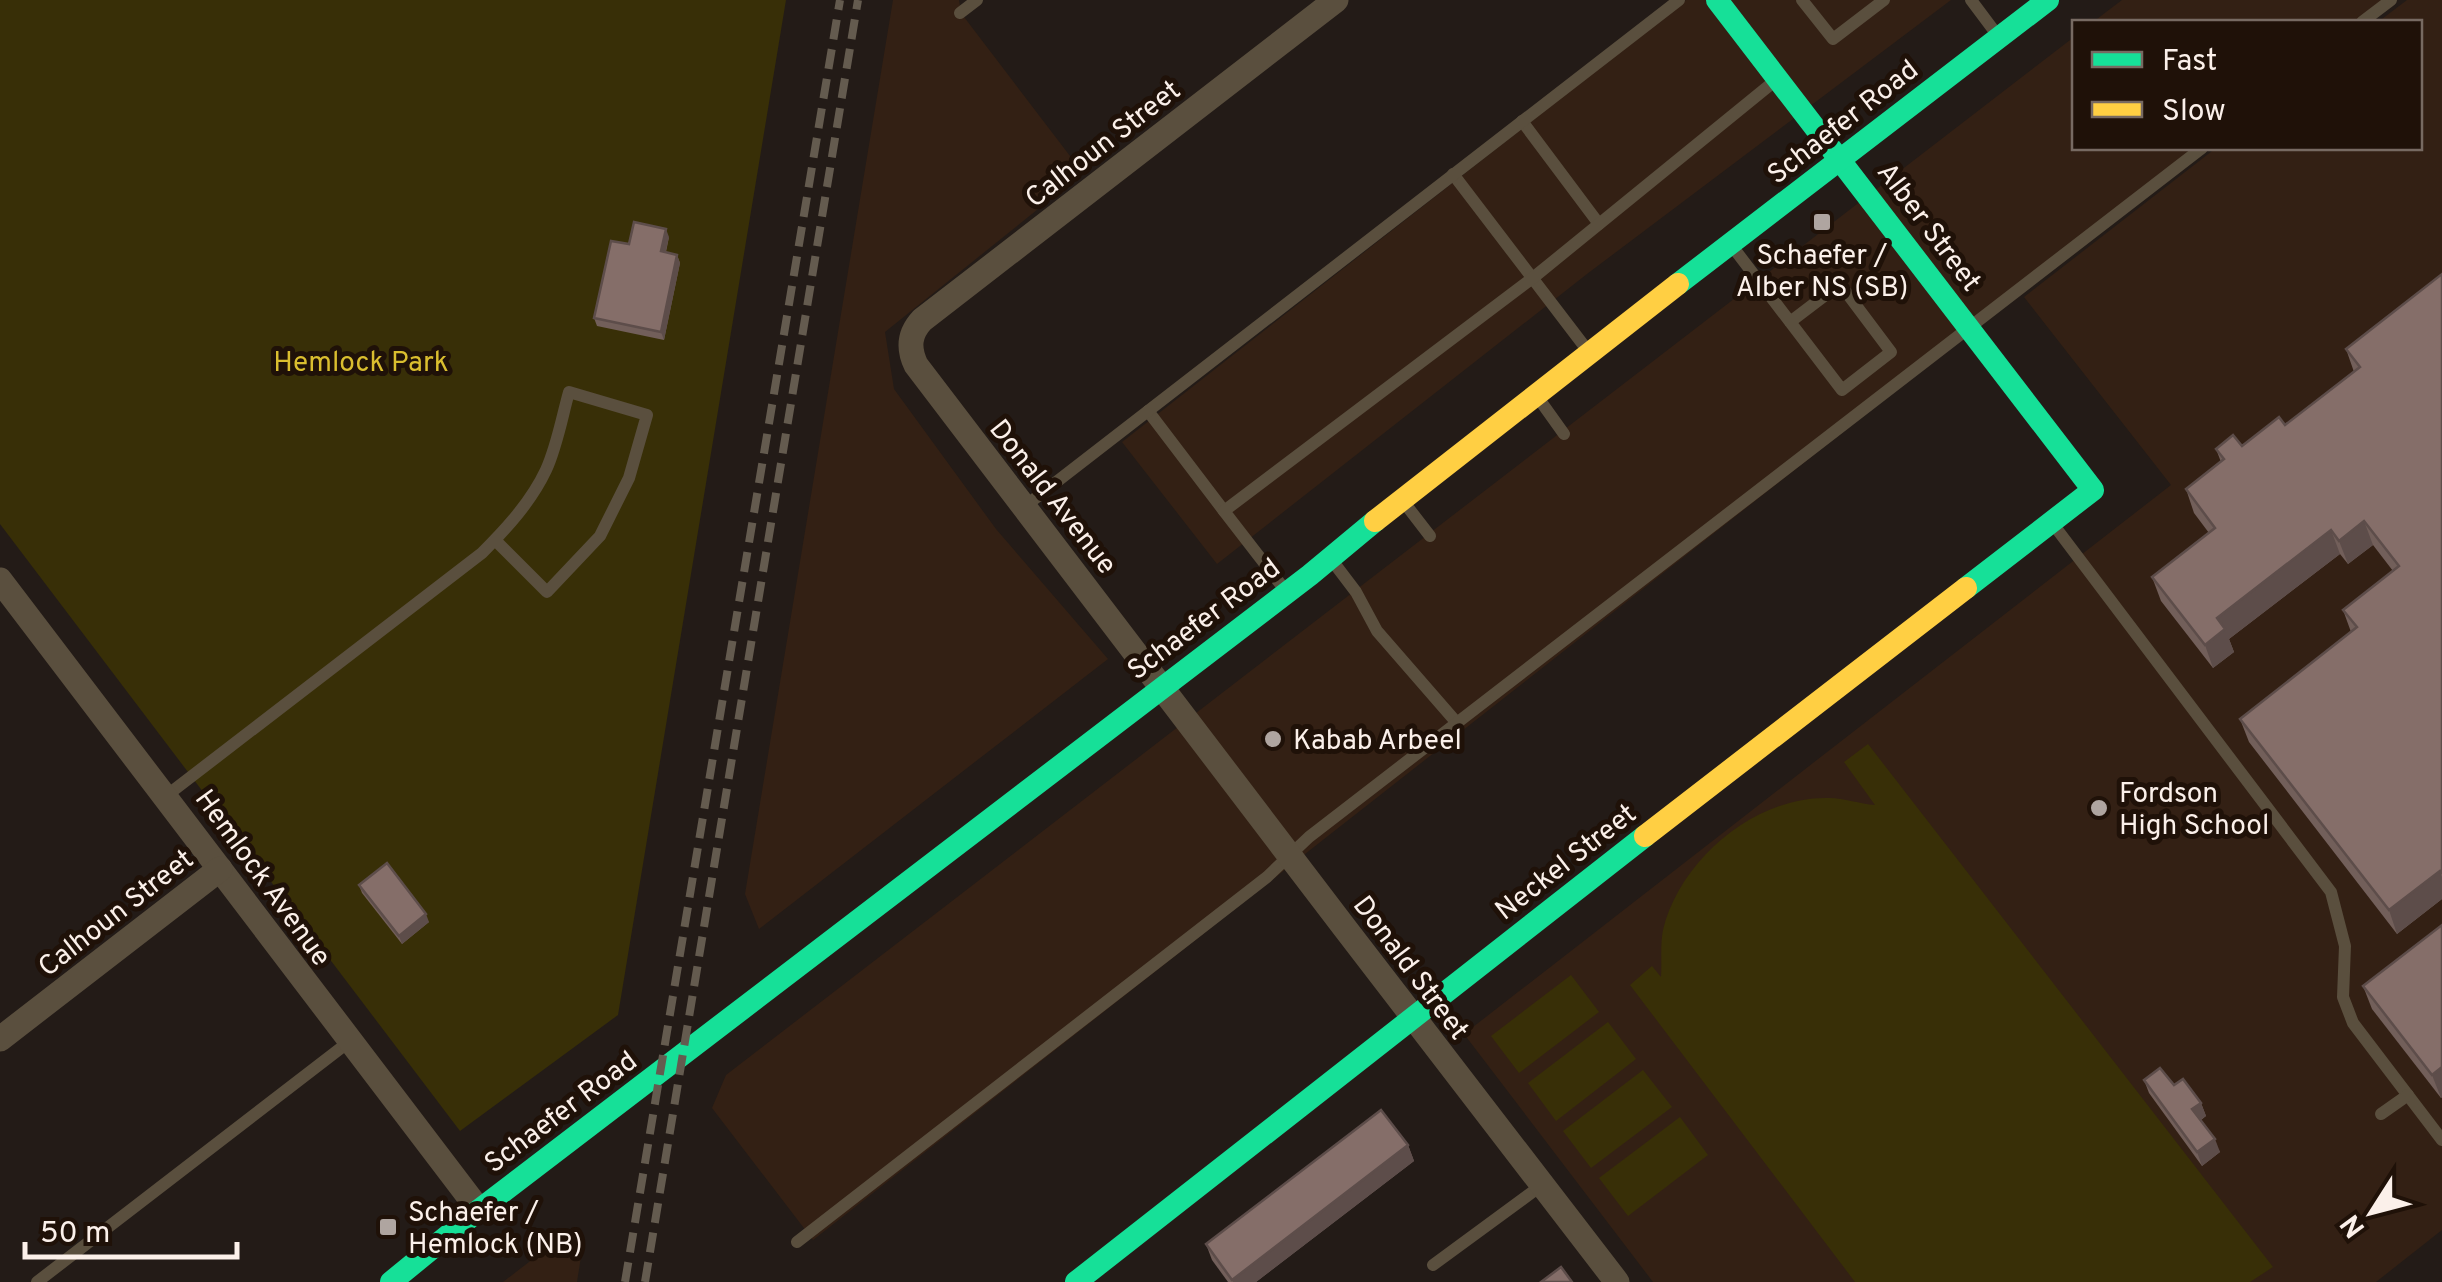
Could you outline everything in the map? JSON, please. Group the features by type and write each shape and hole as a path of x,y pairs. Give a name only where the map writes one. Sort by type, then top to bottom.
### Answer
{"main road":[{"name":"Alber Street","path":"1717,0 2093,490"},
{"name":"Schaefer Road","path":"392,1282 479,1210 1287,592 1401,498 2048,0"},
{"name":"Neckel Street","path":"1076,1282 2093,490"}],"street":[{"name":"Calhoun Street","path":"911,338 922,320 1336,0"},
{"name":"Donald Avenue","path":"911,338 910,353 916,365 1163,686"},
{"name":"Hemlock Avenue","path":"0,580 479,1210"},
{"name":"Donald Street","path":"1163,686 1617,1282"},
{"name":"Calhoun Street","path":"0,1040 220,868"}],"lane":[{"path":"960,13 978,0"},
{"path":"1024,507 1678,0"},
{"path":"1802,0 1832,39 1884,0"},
{"path":"1971,0 1999,38"},
{"path":"2365,20 2391,0"},
{"path":"1224,511 1534,277 1778,78"},
{"path":"1522,121 1599,224"},
{"path":"796,1242 1266,877 1457,723 2199,150"},
{"path":"1453,174 1590,353"},
{"path":"1730,244 1842,390 1891,352 1840,284 1790,322"},
{"path":"166,796 511,524 546,470 569,392 647,416 629,478 600,536 547,592 495,540"},
{"path":"1535,395 1564,434"},
{"path":"1148,411 1287,592"},
{"path":"1401,498 1430,536"},
{"path":"2051,522 2331,892 2345,946 2343,997 2353,1022 2442,1140"},
{"path":"1330,558 1356,592 1377,631 1457,723"},
{"path":"37,1282 350,1041"},
{"path":"2382,1114 2408,1095"},
{"path":"1432,1265 1542,1185"}],"shaded area":[{"path":"893,0 959,0 961,13 1083,173 885,332 894,389 996,529 1108,659 759,929 745,894"},
{"path":"1686,0 1951,0 1587,274 1217,564 1122,442"},
{"path":"2122,0 2393,0 2367,20 2096,20"},
{"name":"Fordson High School","path":"2407,0 2442,0 2442,1230 2376,1282 1653,1282 1464,1034 2171,485 2024,297 2213,150 2422,150 2422,20 2381,20"},
{"path":"2072,39 2072,150 2202,150 813,1240 712,1108 726,1075"},
{"path":"568,1232 582,1250 577,1282 503,1282"}],"green space":[{"name":"Hemlock Park","path":"0,0 786,0 618,1015 460,1131 0,524"},
{"path":"1868,744 2273,1267 2250,1282 1855,1282 1630,985 1652,966 1661,977 1662,936 1672,904 1703,857 1748,820 1801,800 1835,798 1875,805 1844,762"},
{"path":"1571,975 1599,1012 1519,1073 1491,1036"},
{"path":"1608,1022 1636,1059 1556,1121 1528,1083"},
{"path":"1643,1070 1672,1107 1591,1168 1563,1131"},
{"path":"1680,1117 1708,1155 1628,1216 1599,1178"}],"building":[{"path":"634,222 666,229 661,251 677,255 661,332 594,318 611,241 629,244"},
{"path":"2442,274 2442,873 2389,910 2240,719 2357,627 2343,610 2399,566 2364,521 2339,541 2331,530 2217,618 2225,629 2205,645 2152,577 2215,528 2186,489 2224,459 2216,449 2233,435 2242,446 2279,417 2285,425 2360,367 2346,349"},
{"path":"387,863 426,914 399,936 359,885"},
{"path":"2442,925 2442,1067 2432,1075 2363,986"},
{"path":"2160,1068 2174,1085 2183,1079 2201,1103 2192,1109 2215,1139 2197,1152 2144,1080"},
{"path":"1381,1110 1408,1145 1232,1280 1206,1244"},
{"path":"1561,1267 1572,1282 1541,1282"}],"railway":[{"path":"625,1282 840,0"},
{"path":"645,1282 858,0"}],"traffic: fast":[{"path":"1717,0 2093,490 1966,588"},
{"path":"1678,284 2048,0"},
{"path":"391,1282 479,1210 1310,575 1375,521"},
{"path":"1076,1282 1645,836"}],"traffic: slow":[{"path":"1375,521 1678,284"},
{"path":"1645,836 1966,588"}],"place":[{"name":"Schaefer / Alber NS (SB)","path":"1822,222"},
{"name":"Kabab Arbeel","path":"1273,739"},
{"name":"Fordson High School","path":"2099,808"},
{"name":"Schaefer / Hemlock (NB)","path":"388,1227"}]}
